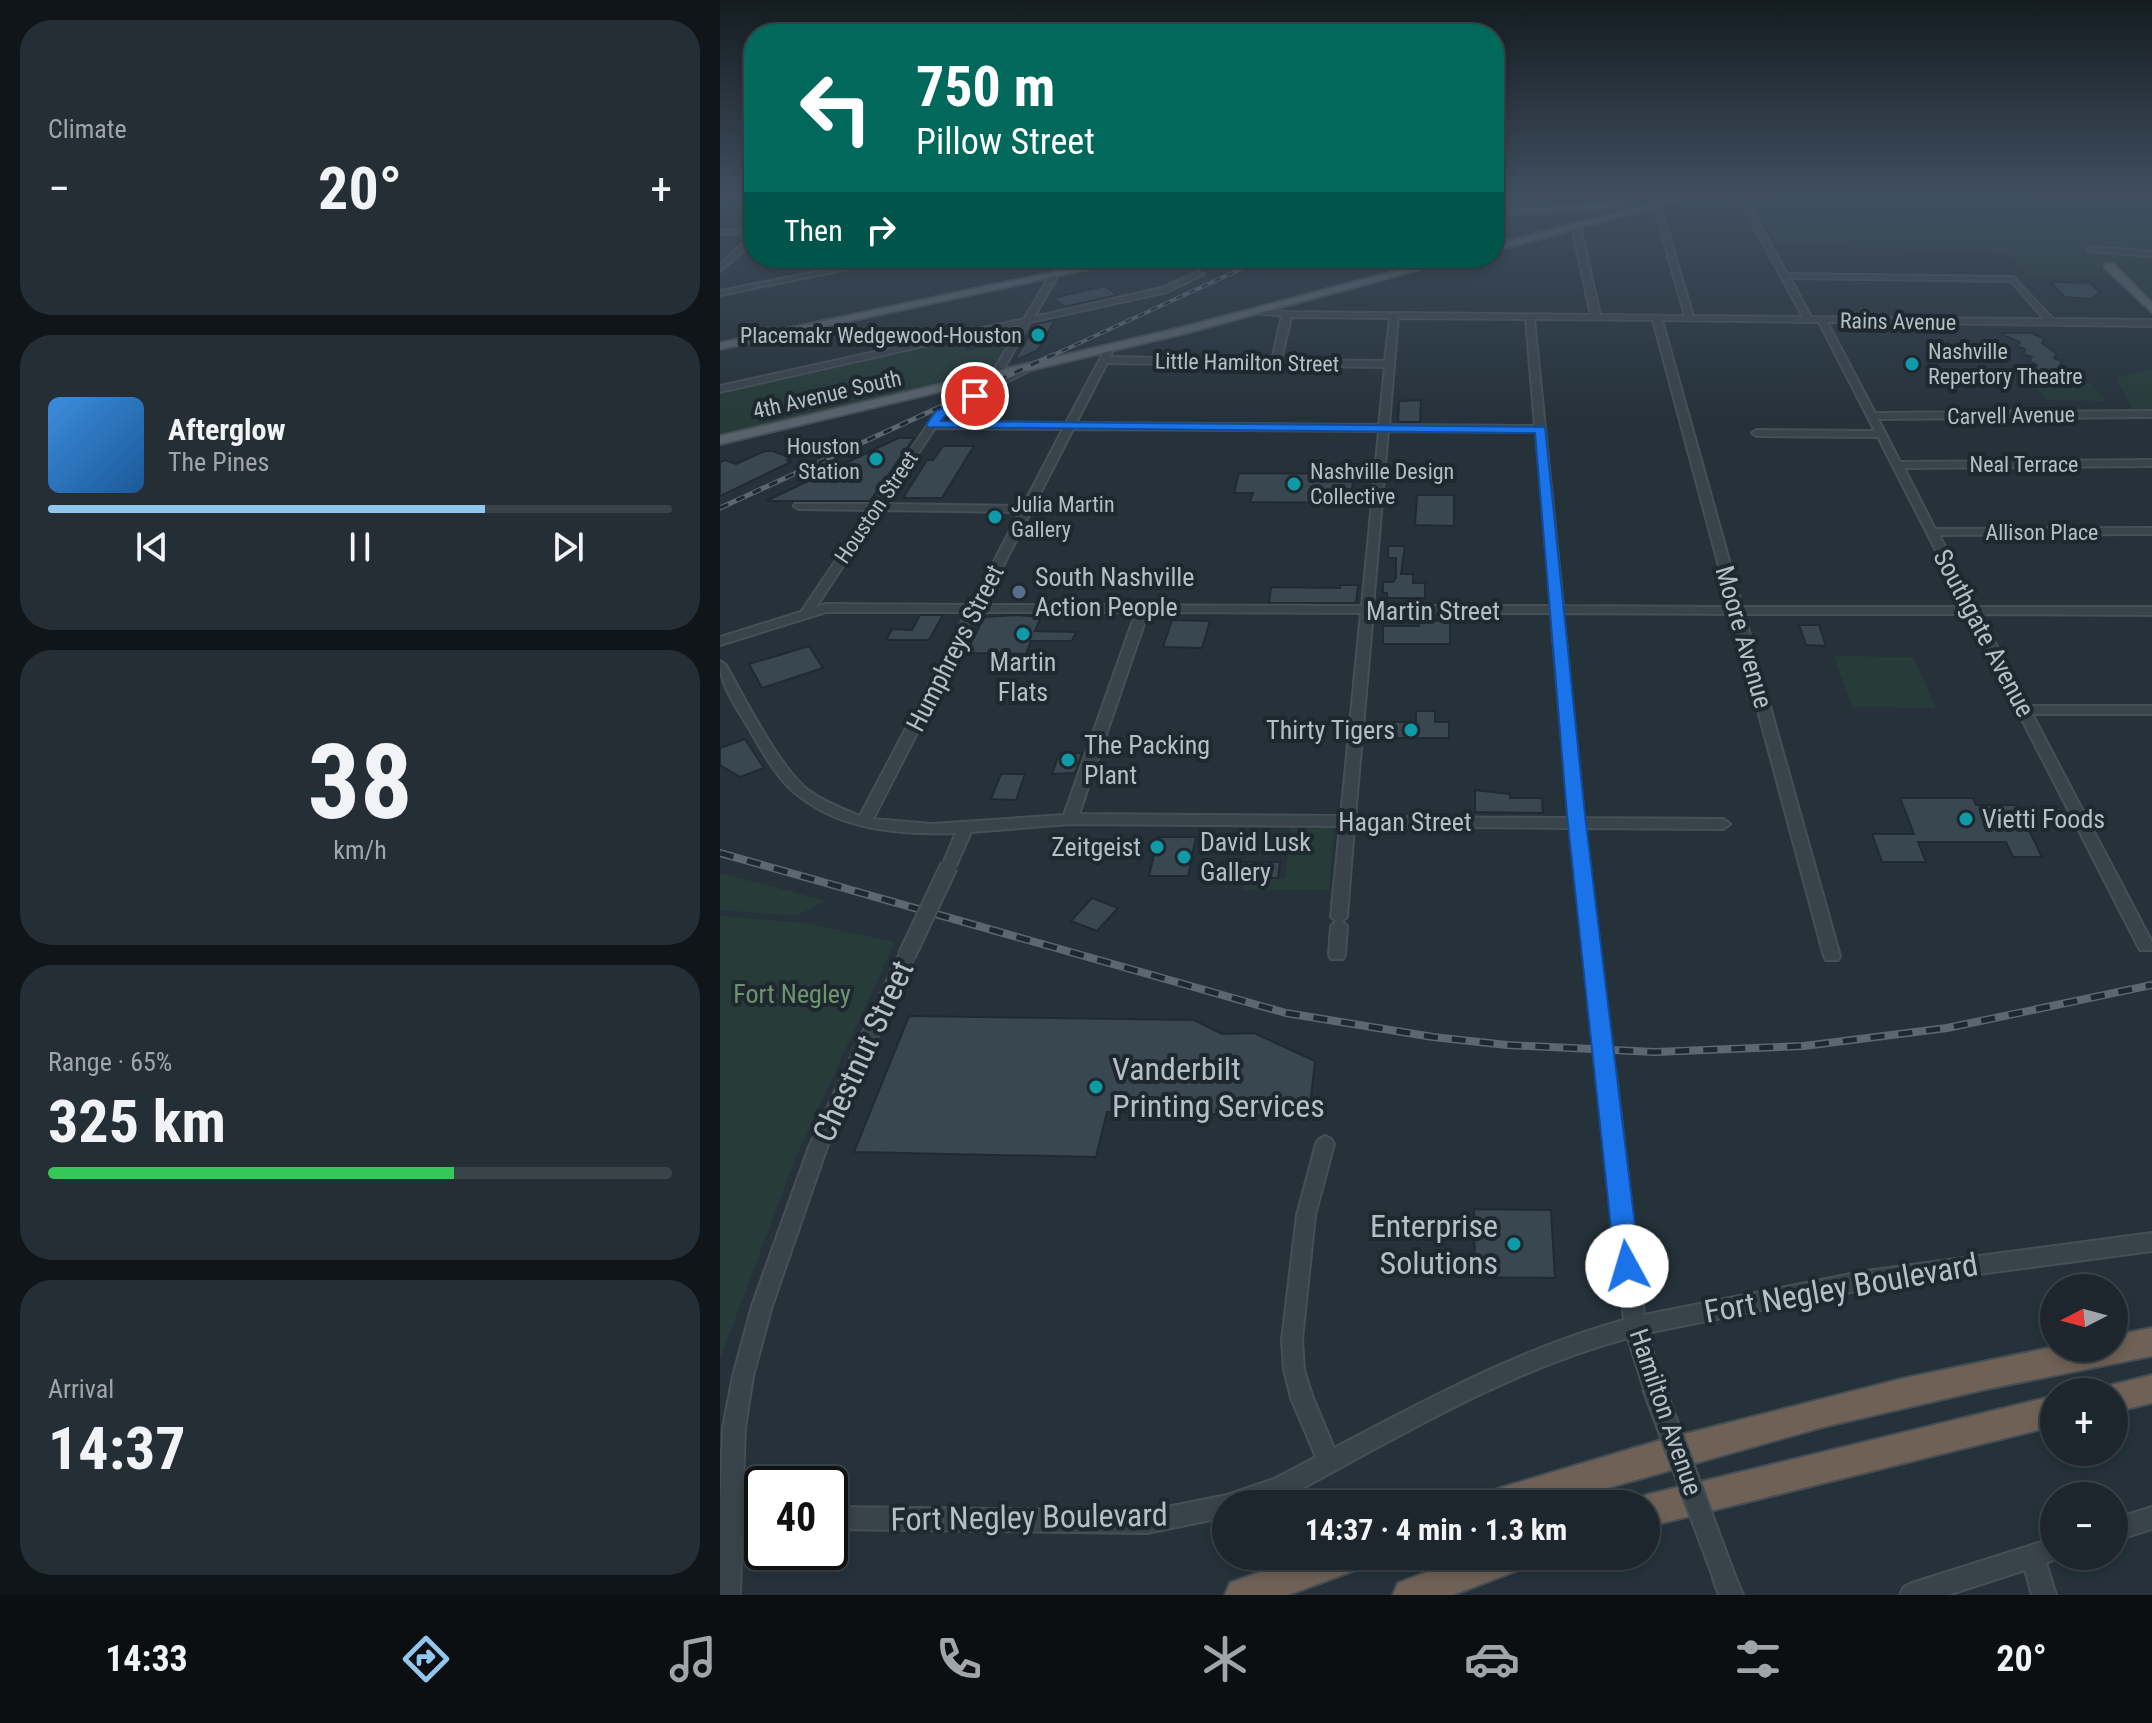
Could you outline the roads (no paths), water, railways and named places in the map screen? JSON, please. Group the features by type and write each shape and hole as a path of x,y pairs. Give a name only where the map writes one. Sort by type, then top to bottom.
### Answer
{"highway":[{"path":"1547,1490 1722,1438 1890,1395 2152,1342"},
{"path":"2128,1394 2152,1389"},
{"path":"1660,1508 2040,1414"},
{"path":"1242,1595 1311,1570"},
{"path":"1410,1595 1475,1570"}],"main road":[{"path":"720,346 1069,269"},
{"name":"4th Avenue South","path":"720,440 1260,311 1400,269"},
{"path":"2112,269 2152,309"}],"street":[{"path":"821,273 824,269"},
{"path":"720,293 839,269"},
{"path":"1586,269 1596,317"},
{"path":"1676,269 1690,318"},
{"name":"Southgate Avenue","path":"1780,269 1815,320 1881,434 2146,946"},
{"path":"720,389 1164,290 1200,274"},
{"path":"1003,372 999,368 1052,279 1049,276"},
{"path":"1784,276 2013,279 2051,322"},
{"name":"Rains Avenue","path":"1260,311 1287,314 2152,323"},
{"path":"1276,362 1287,314"},
{"path":"1337,955 1394,315"},
{"name":"Hamilton Avenue","path":"1530,317 1577,822 1635,1326 1653,1386 1728,1587"},
{"name":"Moore Avenue","path":"1657,318 1832,956"},
{"name":"Humphreys Street","path":"865,820 1110,348"},
{"name":"Little Hamilton Street","path":"1104,360 1389,364"},
{"name":"Houston Street","path":"807,612 876,506 945,410 1036,365"},
{"name":"Carvell Avenue","path":"1871,416 2152,414"},
{"path":"932,425 1541,429"},
{"path":"1757,433 1881,434"},
{"name":"Neal Terrace","path":"1896,465 2152,463"},
{"path":"799,506 1026,509"},
{"name":"Allison Place","path":"1931,532 2152,531"},
{"name":"Martin Street","path":"720,641 825,608 2152,611"},
{"path":"1070,819 1143,610"},
{"path":"720,665 784,772 801,791 823,806 901,828 965,829"},
{"path":"2025,710 2152,710"},
{"name":"Hagan Street","path":"965,829 1070,819 1723,824"},
{"name":"Chestnut Street","path":"728,1595 725,1516 734,1428 743,1376 762,1306 836,1104 965,829"},
{"path":"1325,1144 1306,1215 1292,1340 1294,1370 1302,1398 1328,1460"},
{"name":"Fort Negley Boulevard","path":"1275,1490 1483,1381 1539,1357 1635,1326 1866,1280 2152,1242"},
{"name":"Fort Negley Boulevard","path":"848,1518 1147,1522 1212,1509"},
{"path":"2128,1526 2152,1518"},
{"path":"1912,1595 2040,1553"},
{"path":"2044,1570 2044,1595"}],"railway":[{"path":"1049,357 1240,269"},
{"path":"720,508 1053,355"},
{"path":"720,853 1286,1013 1433,1037 1507,1045 1655,1052 1804,1046 1947,1028 2152,985"}],"place":[{"name":"Placemakr Wedgewood-Houston","path":"1038,335"},
{"name":"Nashville Repertory Theatre","path":"1912,364"},
{"name":"Houston Station","path":"876,459"},
{"name":"Nashville Design Collective","path":"1294,484"},
{"name":"Julia Martin Gallery","path":"995,517"},
{"name":"South Nashville Action People","path":"1019,592"},
{"name":"Martin Flats","path":"1023,634"},
{"name":"Thirty Tigers","path":"1411,730"},
{"name":"The Packing Plant","path":"1068,760"},
{"name":"Vietti Foods","path":"1966,819"},
{"name":"Zeitgeist","path":"1157,847"},
{"name":"David Lusk Gallery","path":"1184,857"},
{"name":"Vanderbilt Printing Services","path":"1096,1087"},
{"name":"Enterprise Solutions","path":"1514,1244"}],"park label":[{"name":"Fort Negley","path":"792,994"}]}
